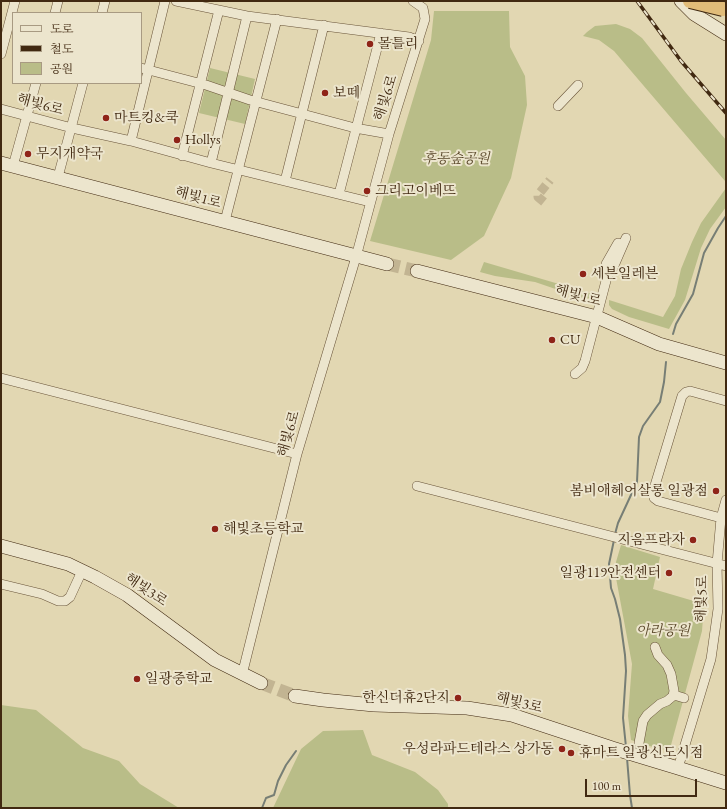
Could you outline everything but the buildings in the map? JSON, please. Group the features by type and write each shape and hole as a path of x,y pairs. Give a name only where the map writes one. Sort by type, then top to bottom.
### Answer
{"main road":[{"path":"690,1 722,9"}],"street":[{"path":"12,12 15,1"},
{"path":"55,12 58,1"},
{"path":"102,12 105,1"},
{"path":"142,84 145,68 165,1"},
{"path":"176,1 247,16 409,37 419,41"},
{"name":"해빛6로","path":"242,675 297,454 356,257 389,134 425,18 423,8 413,1"},
{"path":"681,1 694,14 723,32"},
{"path":"698,1 723,32"},
{"path":"182,156 219,10"},
{"path":"1,54 12,12"},
{"path":"211,163 247,16"},
{"path":"225,221 277,19"},
{"path":"285,181 324,25"},
{"name":"해빛6로","path":"339,194 381,33"},
{"path":"145,68 256,102 355,128 389,134"},
{"path":"7,164 26,116 36,84"},
{"name":"해빛6로","path":"58,177 83,84"},
{"path":"131,141 142,84"},
{"path":"558,106 578,85"},
{"name":"해빛6로","path":"1,109 72,128 131,141 182,156 370,202"},
{"name":"해빛1로","path":"7,164 387,264"},
{"path":"575,374 582,368 585,361 607,277 613,268 624,238"},
{"name":"해빛1로","path":"417,272 597,317 662,345 726,363"},
{"path":"1,378 297,454"},
{"path":"721,518 658,501 654,498 653,492 682,396 686,392 690,391 726,401"},
{"path":"417,486 722,565"},
{"name":"해빛5로","path":"678,768 711,659 722,565 721,518 726,500"},
{"name":"해빛3로","path":"1,546 68,564 95,577 127,595 215,660 242,675 261,683"},
{"path":"1,584 42,594 58,601 65,601 70,597 82,571"},
{"path":"655,646 658,654 668,665 674,695"},
{"path":"674,695 684,698"},
{"path":"636,749 643,721 647,715 674,695"},
{"name":"해빛3로","path":"295,696 374,705 467,708 512,715 616,749 636,749 678,768 726,783"}],"green space":[{"name":"후동숲공원","path":"434,11 509,11 510,47 525,76 527,105 511,178 484,236 451,260 370,241 431,40"},
{"path":"616,24 630,29 642,38 726,140 725,181 614,51 599,40 583,36 595,26"},
{"path":"210,68 255,79 245,124 199,113"},
{"path":"726,188 726,207 710,229 701,248 685,300 669,329 629,317 612,309 609,305 609,300 663,317 675,296 681,269 701,223"},
{"path":"484,262 593,294 590,298 585,299 535,282 495,276 480,272"},
{"name":"아라공원","path":"621,545 660,557 653,589 704,604 702,631 671,745 662,750 631,740 628,716 632,664 616,578 616,562"},
{"path":"1,705 36,710 83,748 119,761 140,784 179,808 1,808"},
{"path":"363,730 372,755 415,772 438,790 448,804 448,808 273,808 301,749 323,731"}],"waterway":[{"path":"673,334 676,324 693,294 704,253 726,216"},
{"path":"615,534 618,523 637,482 639,437 643,426 660,402 666,362"},
{"path":"614,540 609,564 611,588 620,619 625,655 626,671 623,718 626,747"},
{"path":"262,808 266,798 274,795 278,781 286,765 296,751"},
{"path":"627,758 632,808"}],"tunnel":[{"path":"544,202 538,197 538,195 550,180"},
{"path":"387,264 417,271"},
{"path":"261,683 295,696"}],"railway":[{"path":"637,1 681,61 726,113"}],"place":[{"name":"몰틀리","path":"370,44"},
{"name":"보떼","path":"325,93"},
{"name":"마트킹&쿡","path":"106,118"},
{"name":"Hollys","path":"177,140"},
{"name":"무지개약국","path":"28,154"},
{"name":"그리고이베뜨","path":"367,191"},
{"name":"세븐일레븐","path":"583,274"},
{"name":"CU","path":"552,340"},
{"name":"봄비애헤어살롱 일광점","path":"716,491"},
{"name":"해빛초등학교","path":"215,529"},
{"name":"지음프라자","path":"693,540"},
{"name":"일광119안전센터","path":"669,573"},
{"name":"일광중학교","path":"137,679"},
{"name":"한신더휴2단지","path":"458,698"},
{"name":"우성라파드테라스 상가동","path":"562,749"},
{"name":"휴마트 일광신도시점","path":"571,753"}]}
